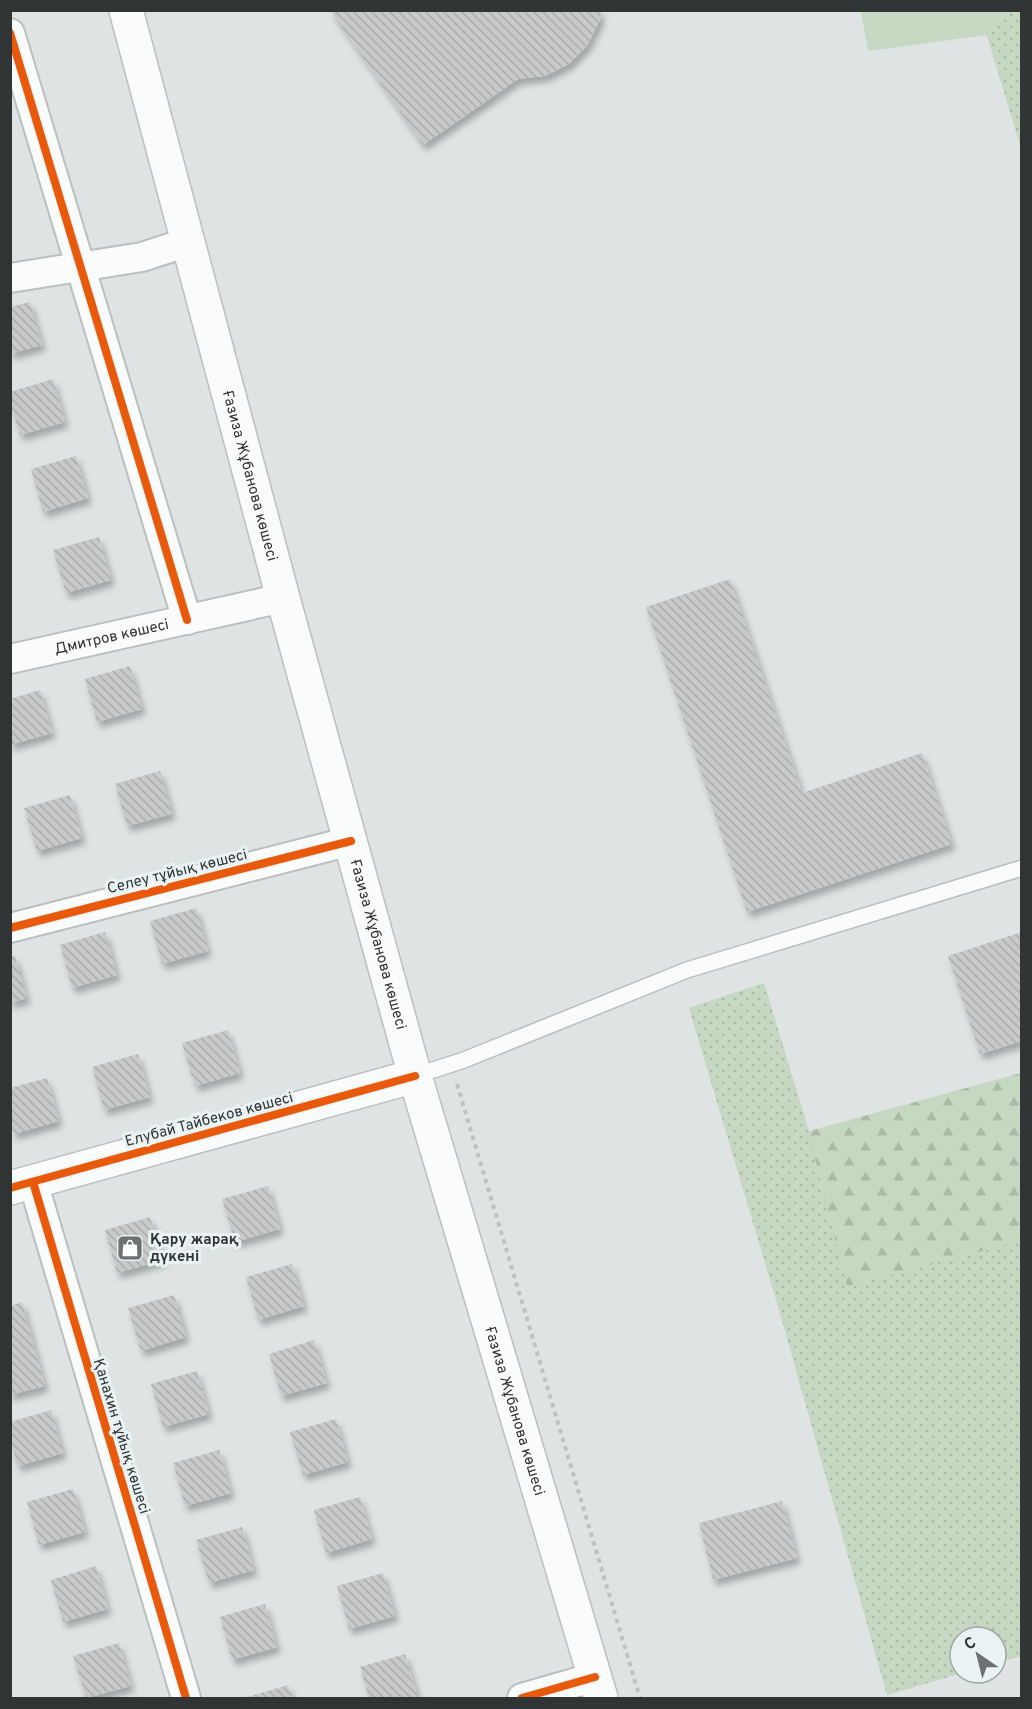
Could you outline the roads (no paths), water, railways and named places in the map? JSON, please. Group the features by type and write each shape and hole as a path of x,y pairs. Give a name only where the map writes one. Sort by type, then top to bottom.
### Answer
{"main road":[{"name":"Ғазиза Жұбанова көшесі","path":"126,10 283,598 415,1076 598,1688"},
{"name":"Елубай Тайбеков көшесі","path":"22,1185 415,1076"}],"street":[{"path":"10,33 187,620"},
{"path":"10,278 141,257 188,242"},
{"name":"Дмитров көшесі","path":"10,659 283,598"},
{"name":"Селеу тұйық көшесі","path":"10,928 351,841"},
{"name":"Қанахин тұйық көшесі","path":"22,1185 186,1698"},
{"path":"522,1698 598,1688"}],"lane":[{"path":"415,1076 451,1065 687,970 1022,868"}],"place":[{"name":"Қару жарақ дүкені","path":"130,1248"}]}
